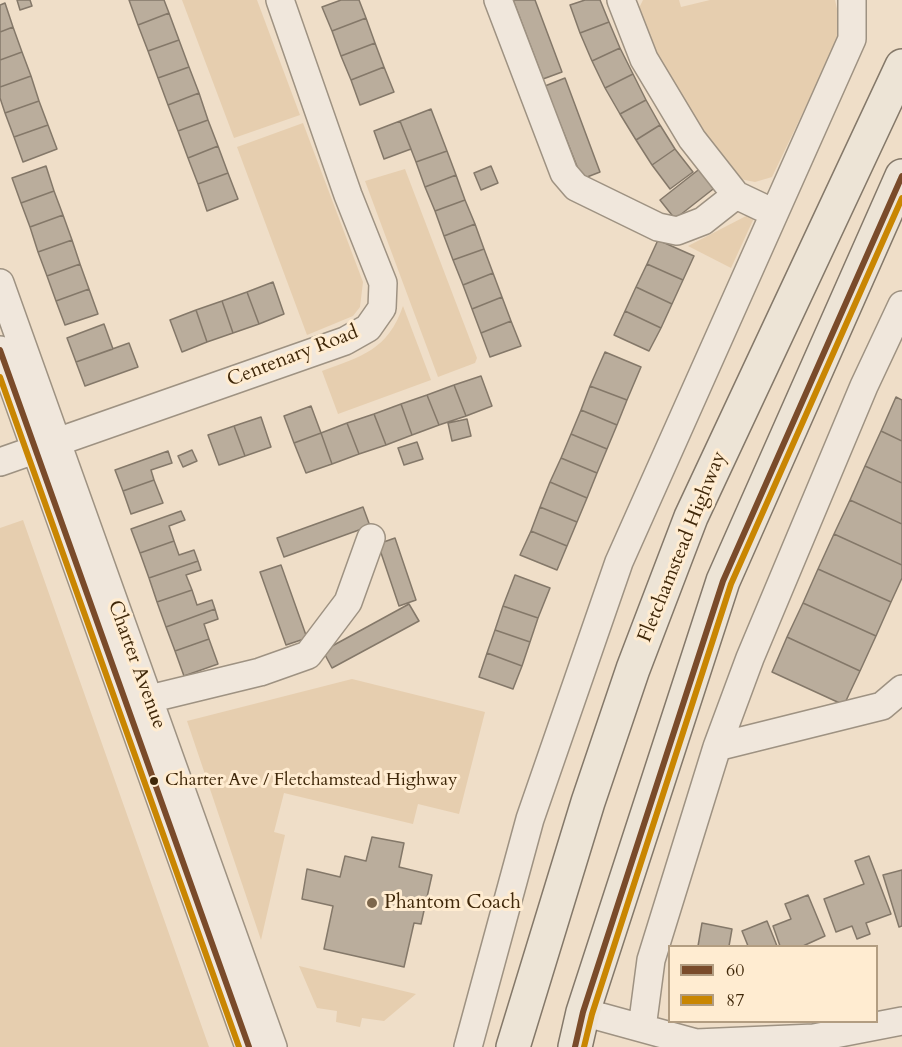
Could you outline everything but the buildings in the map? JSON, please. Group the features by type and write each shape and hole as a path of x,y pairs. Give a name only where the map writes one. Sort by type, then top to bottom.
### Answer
{"highway":[{"name":"Fletchamstead Highway","path":"513,1047 588,802 633,669 691,517 902,66"},
{"path":"575,1047 583,1012 723,581 902,176"}],"street":[{"name":"Centenary Road","path":"0,462 345,341 368,328 382,309 383,284 348,195 280,0"},
{"path":"498,0 564,173 576,187 658,227 677,231 703,221 736,195"},
{"path":"621,0 644,59 692,139 736,195 774,213"},
{"path":"468,1047 530,819 619,562 852,39 852,0"},
{"name":"Charter Avenue","path":"0,283 46,446 249,1047"},
{"path":"642,1028 651,960 717,747 750,658 864,386 902,305"},
{"name":"Charter Avenue","path":"0,350 46,446 148,699 273,1047"},
{"path":"148,699 260,672 308,655 348,602 370,538"},
{"path":"717,747 882,706 902,689"},
{"path":"583,1012 703,1042 814,1038 902,1021"}],"shaded area":[{"path":"182,0 257,0 300,115 234,138"},
{"path":"643,0 679,0 681,7 710,0 835,0 842,31 772,177 755,182 740,179 718,160 664,75 638,10"},
{"path":"303,123 363,282 360,307 353,316 307,335 237,147"},
{"path":"405,169 477,358 475,363 438,377 365,181"},
{"path":"748,215 754,218 731,268 688,246"},
{"path":"403,306 431,380 338,414 322,371 349,361 381,342 390,333"},
{"path":"23,520 209,1047 0,1047 0,528"},
{"path":"352,679 485,712 459,814 418,804 413,824 284,793 274,832 285,835 261,940 187,721"},
{"path":"299,966 416,994 384,1021 362,1018 360,1027 336,1022 337,1011 317,1008"}],"transit line":[{"name":"60","path":"575,1047 583,1012 723,581 902,176"},
{"name":"87","path":"584,1047 592,1014 731,584 902,198"},
{"name":"60","path":"0,350 249,1047"},
{"name":"87","path":"0,377 239,1047"}],"place":[{"name":"Charter Ave / Fletchamstead Highway","path":"154,781"},
{"name":"Phantom Coach","path":"372,903"}]}
